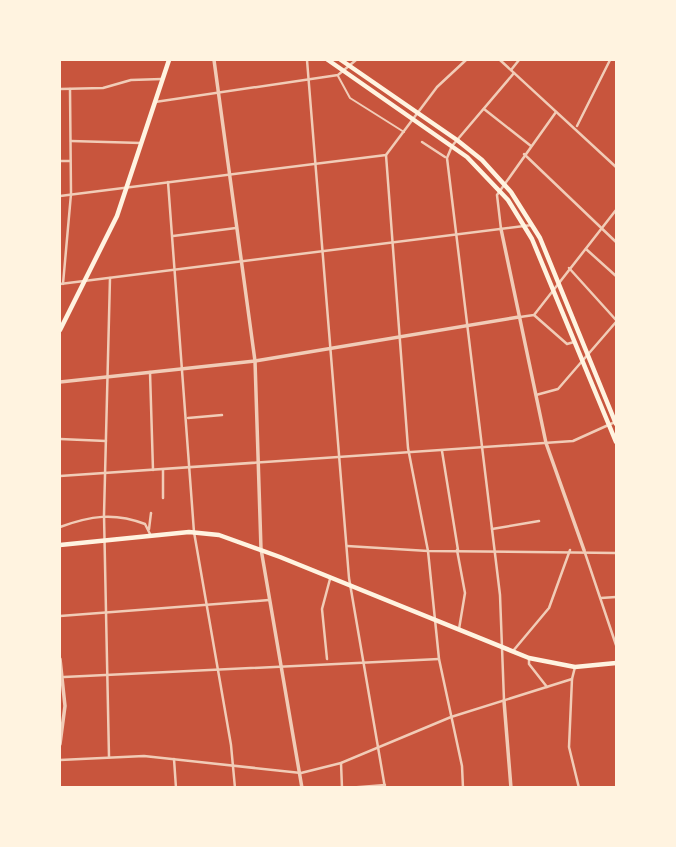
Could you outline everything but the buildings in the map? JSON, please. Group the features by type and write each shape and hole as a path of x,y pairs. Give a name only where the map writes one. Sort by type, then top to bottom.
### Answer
{"main road":[{"path":"60,330 117,216 169,60"},
{"path":"328,60 457,140 505,184 533,225 616,423"},
{"path":"341,60 452,146 501,190 525,226 617,442"},
{"path":"60,545 194,532 219,536 261,549 529,657 575,667 617,663"}],"street":[{"path":"214,60 255,360 261,549 302,788"},
{"path":"307,60 306,80 350,585 385,786 345,788 341,764"},
{"path":"155,102 338,75 356,60"},
{"path":"60,195 386,155 437,87 466,60"},
{"path":"500,60 617,167"},
{"path":"511,788 492,529 447,158 452,146 513,72 519,60"},
{"path":"576,127 610,60"},
{"path":"338,75 350,97 405,132"},
{"path":"60,89 103,88 131,80 162,79"},
{"path":"70,89 71,194 61,284 533,225"},
{"path":"484,109 531,146"},
{"path":"557,110 501,190 497,203 546,443 617,645"},
{"path":"71,141 141,143"},
{"path":"422,142 447,158"},
{"path":"386,155 409,453 428,551 439,659 463,788"},
{"path":"524,155 617,242"},
{"path":"60,161 71,161"},
{"path":"168,182 188,418 194,532 234,765 235,788"},
{"path":"60,382 255,360 534,315 617,210"},
{"path":"173,236 237,228"},
{"path":"586,249 617,276"},
{"path":"536,395 558,389 617,321 569,268"},
{"path":"109,758 104,515 110,278"},
{"path":"534,315 567,344 575,342"},
{"path":"150,372 153,470"},
{"path":"188,418 222,415"},
{"path":"60,476 573,441 616,423"},
{"path":"60,439 106,441"},
{"path":"442,451 464,593 459,629"},
{"path":"163,470 163,498"},
{"path":"149,529 151,513"},
{"path":"60,527 104,515 123,515 145,524 151,536"},
{"path":"492,529 538,521"},
{"path":"348,545 428,551 584,550 617,553"},
{"path":"513,651 549,608 570,550"},
{"path":"327,662 323,609 330,577"},
{"path":"601,598 617,597"},
{"path":"60,616 270,600"},
{"path":"529,657 529,664 547,687"},
{"path":"60,659 65,706 60,744"},
{"path":"64,677 281,667 327,662 439,659"},
{"path":"575,667 569,747 579,788"},
{"path":"60,760 174,759 301,772 341,764 451,717 572,679"},
{"path":"174,759 176,788"}]}
